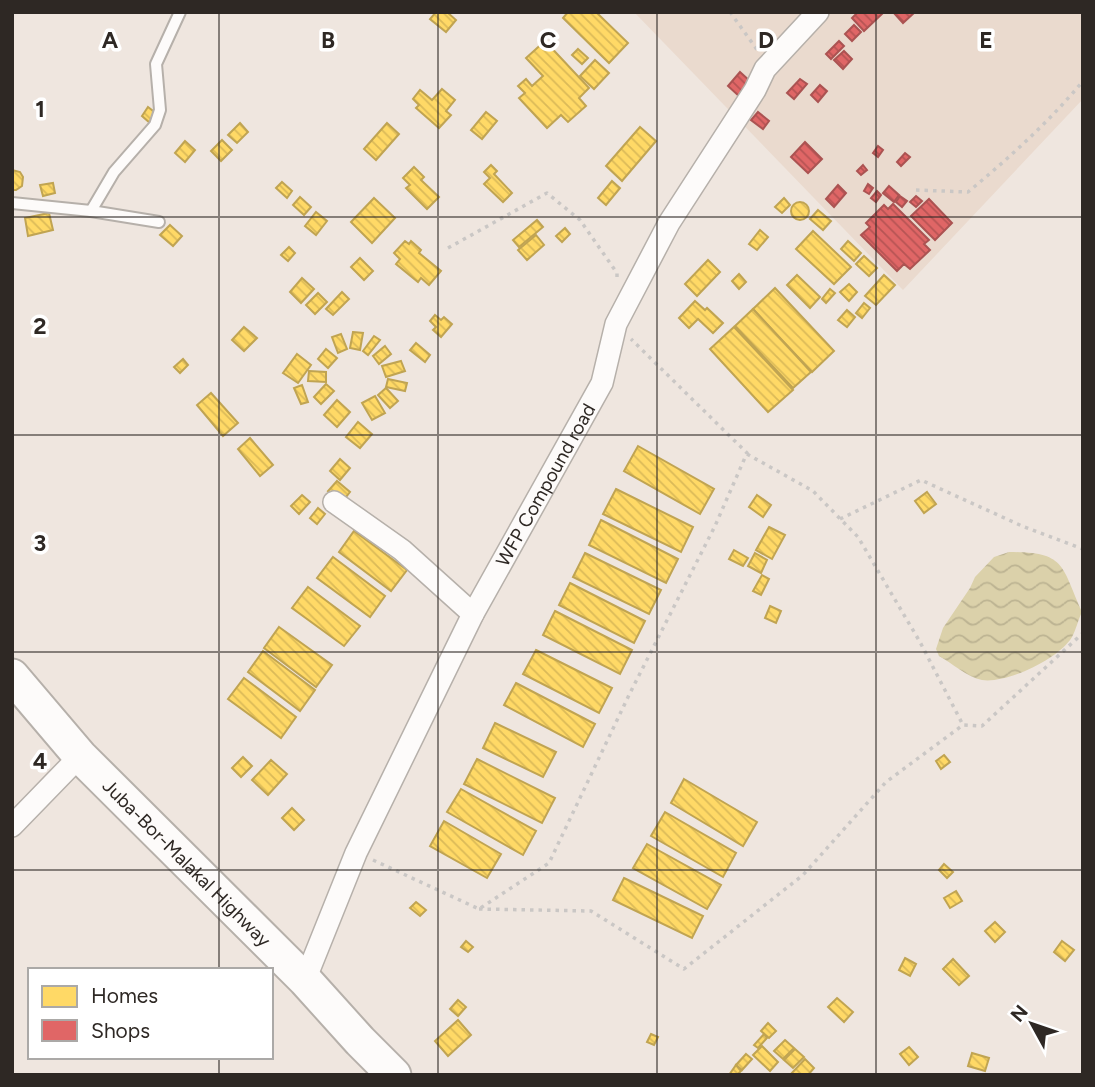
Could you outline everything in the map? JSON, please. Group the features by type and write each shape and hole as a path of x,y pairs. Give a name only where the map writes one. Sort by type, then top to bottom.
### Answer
{"main road":[{"name":"Juba-Bor-Malakal Highway","path":"12,676 80,756 305,979 394,1075"}],"street":[{"name":"WFP Compound road","path":"305,979 356,853 473,614 602,383 616,324 669,223 755,90 765,69 818,12"},
{"path":"334,502 402,550 473,614"},
{"path":"12,825 80,756"}],"lane":[{"path":"91,211 114,172 155,125 160,110 156,64 180,12"},
{"path":"12,203 91,211 159,222"}],"path":[{"path":"730,12 755,46 765,69"},
{"path":"916,190 968,192 1045,122 1083,81"},
{"path":"448,248 547,193 579,220 617,273 617,286"},
{"path":"616,324 747,453 813,491 858,537 920,642 963,725"},
{"path":"479,909 549,863 629,695 715,526 747,453"},
{"path":"839,519 921,480 1022,526 1083,549"},
{"path":"356,853 479,909 591,911 684,969 803,875 886,782 963,725 982,726 1083,633"}],"shaded area":[{"path":"634,12 1083,12 1083,99 903,290"}],"water":[{"path":"1009,552 1042,555 1059,564 1082,612 1072,637 1056,654 1018,674 982,680 965,673 939,656 936,649 943,628 975,577 994,557"}],"building: Homes":[{"path":"436,12 447,12 456,20 446,32 430,19"},
{"path":"568,12 596,12 628,43 609,63 563,18"},
{"path":"545,41 589,88 579,98 586,106 568,122 561,115 547,128 519,98 525,93 518,86 526,79 532,86 543,76 526,58"},
{"path":"578,49 588,58 582,64 572,55"},
{"path":"595,60 609,73 594,89 580,76"},
{"path":"442,89 455,100 446,111 451,115 439,128 416,108 419,105 413,99 420,90 432,100"},
{"path":"148,107 157,114 150,123 142,116"},
{"path":"486,112 497,121 482,139 471,130"},
{"path":"240,123 248,132 237,143 228,135"},
{"path":"387,123 399,134 376,160 364,149"},
{"path":"640,127 656,141 622,181 606,166"},
{"path":"222,140 232,150 221,161 211,151"},
{"path":"185,141 195,150 185,162 175,153"},
{"path":"491,165 497,171 494,174 512,193 503,202 484,184 490,178 484,172"},
{"path":"414,167 424,177 421,180 439,197 427,209 406,188 410,185 403,178"},
{"path":"12,170 20,172 23,177 22,186 16,190 12,190"},
{"path":"612,181 620,188 606,205 598,198"},
{"path":"282,182 292,191 287,198 276,188"},
{"path":"53,183 55,193 43,196 40,185"},
{"path":"300,197 311,207 304,215 293,205"},
{"path":"374,198 395,218 372,243 351,222"},
{"path":"784,198 790,205 782,213 775,207"},
{"path":"800,202 806,205 809,211 806,217 800,220 794,217 791,211 794,205"},
{"path":"818,210 831,221 823,230 810,219"},
{"path":"316,212 327,221 316,235 305,226"},
{"path":"49,213 53,230 28,236 25,218"},
{"path":"537,220 543,227 519,247 513,240"},
{"path":"170,225 182,236 173,246 160,235"},
{"path":"565,228 570,234 562,242 556,236"},
{"path":"760,230 768,237 757,250 749,244"},
{"path":"813,231 851,267 834,284 796,249"},
{"path":"536,235 544,245 527,260 518,250"},
{"path":"405,241 409,244 411,241 421,250 419,253 441,271 429,285 421,278 418,282 396,264 400,259 394,253"},
{"path":"848,241 861,253 854,261 841,249"},
{"path":"289,247 295,253 288,261 281,255"},
{"path":"864,256 877,268 869,276 856,264"},
{"path":"360,258 373,271 364,280 351,267"},
{"path":"708,260 720,272 697,296 685,284"},
{"path":"739,274 746,282 739,289 732,281"},
{"path":"797,275 820,297 810,308 787,285"},
{"path":"884,275 895,285 876,305 865,296"},
{"path":"302,278 314,289 301,303 290,292"},
{"path":"849,284 857,292 849,301 840,292"},
{"path":"775,288 834,351 812,372 753,309"},
{"path":"830,289 835,293 826,303 822,299"},
{"path":"342,292 349,299 333,315 326,309"},
{"path":"318,293 327,302 315,314 306,305"},
{"path":"695,301 723,323 713,333 698,319 689,328 679,318"},
{"path":"864,303 870,308 862,318 856,313"},
{"path":"753,309 811,372 793,388 735,326"},
{"path":"847,310 855,317 847,327 838,320"},
{"path":"435,315 441,320 444,317 452,324 441,337 433,330 436,327 430,321"},
{"path":"244,327 257,338 244,351 232,340"},
{"path":"734,327 793,390 768,412 710,349"},
{"path":"353,332 363,333 360,350 350,348"},
{"path":"341,334 347,349 338,353 332,337"},
{"path":"374,336 380,340 368,355 363,351"},
{"path":"416,343 430,355 425,362 410,350"},
{"path":"385,346 391,354 379,364 373,356"},
{"path":"326,349 337,358 328,368 318,359"},
{"path":"297,354 311,365 298,383 283,373"},
{"path":"183,359 188,365 180,373 174,367"},
{"path":"401,361 405,371 386,377 382,366"},
{"path":"309,371 326,372 326,382 308,381"},
{"path":"388,379 407,383 405,391 386,387"},
{"path":"326,384 334,391 321,404 314,397"},
{"path":"302,385 308,402 301,404 294,388"},
{"path":"386,388 398,401 390,408 378,395"},
{"path":"211,393 238,423 223,436 197,405"},
{"path":"375,396 385,413 372,420 362,403"},
{"path":"337,400 350,412 337,427 324,415"},
{"path":"358,422 372,434 360,448 346,437"},
{"path":"250,438 273,465 260,476 238,449"},
{"path":"638,446 714,489 700,514 624,471"},
{"path":"340,459 350,468 340,480 330,471"},
{"path":"337,481 350,492 342,502 328,491"},
{"path":"616,489 693,527 681,552 603,514"},
{"path":"927,492 936,504 924,513 915,501"},
{"path":"302,495 310,502 299,514 291,506"},
{"path":"757,495 771,505 763,517 749,507"},
{"path":"318,508 325,514 317,524 310,518"},
{"path":"601,520 678,559 666,583 589,545"},
{"path":"769,527 785,535 772,559 756,550"},
{"path":"354,531 407,570 391,591 339,552"},
{"path":"734,550 748,558 743,566 729,559"},
{"path":"585,553 661,590 649,614 573,577"},
{"path":"755,553 767,560 761,573 748,566"},
{"path":"333,557 385,596 370,617 317,578"},
{"path":"762,575 769,579 761,595 753,591"},
{"path":"570,583 645,621 634,643 559,605"},
{"path":"308,587 360,626 344,646 292,608"},
{"path":"770,606 781,611 776,623 765,618"},
{"path":"555,611 632,650 620,674 543,635"},
{"path":"279,627 332,665 316,687 264,648"},
{"path":"536,650 612,688 599,713 523,674"},
{"path":"263,651 315,690 300,711 248,672"},
{"path":"244,678 296,717 281,738 228,699"},
{"path":"516,683 595,724 583,747 504,705"},
{"path":"495,723 556,752 543,777 483,748"},
{"path":"944,755 950,762 941,769 936,761"},
{"path":"243,757 252,766 241,777 232,768"},
{"path":"477,759 555,798 542,823 464,784"},
{"path":"271,760 287,774 268,795 252,780"},
{"path":"684,779 757,822 743,846 671,803"},
{"path":"461,789 536,831 523,855 447,812"},
{"path":"292,808 304,820 294,830 282,818"},
{"path":"665,812 736,853 723,877 651,836"},
{"path":"444,821 501,854 487,878 430,846"},
{"path":"647,844 721,885 707,909 633,868"},
{"path":"944,864 953,872 947,878 939,870"},
{"path":"624,878 703,916 692,938 613,900"},
{"path":"956,891 962,901 950,908 944,898"},
{"path":"416,902 426,910 420,916 410,908"},
{"path":"995,922 1005,932 995,942 985,931"},
{"path":"466,941 473,947 468,952 461,947"},
{"path":"1062,941 1074,950 1065,961 1054,952"},
{"path":"905,958 916,964 910,976 899,970"},
{"path":"953,959 969,976 959,985 943,969"},
{"path":"837,998 853,1012 844,1022 828,1007"},
{"path":"458,1000 466,1007 458,1016 450,1009"},
{"path":"458,1020 471,1035 448,1056 435,1041"},
{"path":"768,1023 776,1031 769,1038 761,1031"},
{"path":"651,1034 658,1037 654,1045 647,1042"},
{"path":"764,1034 767,1038 758,1048 754,1045"},
{"path":"785,1040 794,1048 783,1059 774,1051"},
{"path":"762,1046 778,1062 770,1071 753,1055"},
{"path":"909,1047 918,1057 909,1065 900,1054"},
{"path":"795,1049 804,1057 793,1068 784,1060"},
{"path":"972,1053 989,1058 985,1071 968,1066"},
{"path":"746,1054 752,1059 742,1070 736,1065"},
{"path":"805,1059 814,1068 808,1075 790,1075"},
{"path":"736,1065 741,1071 737,1075 729,1075"}],"building: Shops":[{"path":"858,12 884,12 864,31 852,18"},
{"path":"893,12 915,12 903,23"},
{"path":"854,25 861,32 852,41 845,34"},
{"path":"839,41 844,46 831,59 826,54"},
{"path":"844,51 852,59 843,69 834,60"},
{"path":"740,72 751,82 739,96 728,86"},
{"path":"800,79 807,84 794,99 787,93"},
{"path":"820,85 827,91 818,102 811,95"},
{"path":"758,112 769,121 763,129 751,120"},
{"path":"805,142 822,159 808,173 791,157"},
{"path":"878,146 883,150 878,157 873,153"},
{"path":"905,153 910,157 901,166 897,162"},
{"path":"863,165 867,170 861,175 857,171"},
{"path":"868,184 873,188 869,194 864,191"},
{"path":"838,185 846,193 834,207 826,199"},
{"path":"889,186 899,195 894,202 883,193"},
{"path":"877,191 881,195 876,202 871,198"},
{"path":"900,196 907,201 902,207 896,202"},
{"path":"916,196 922,201 916,207 910,202"},
{"path":"929,199 952,223 935,240 911,216"},
{"path":"893,204 929,240 924,244 930,250 910,269 904,264 897,271 861,235 870,227 866,223 884,205 888,209"}]}
